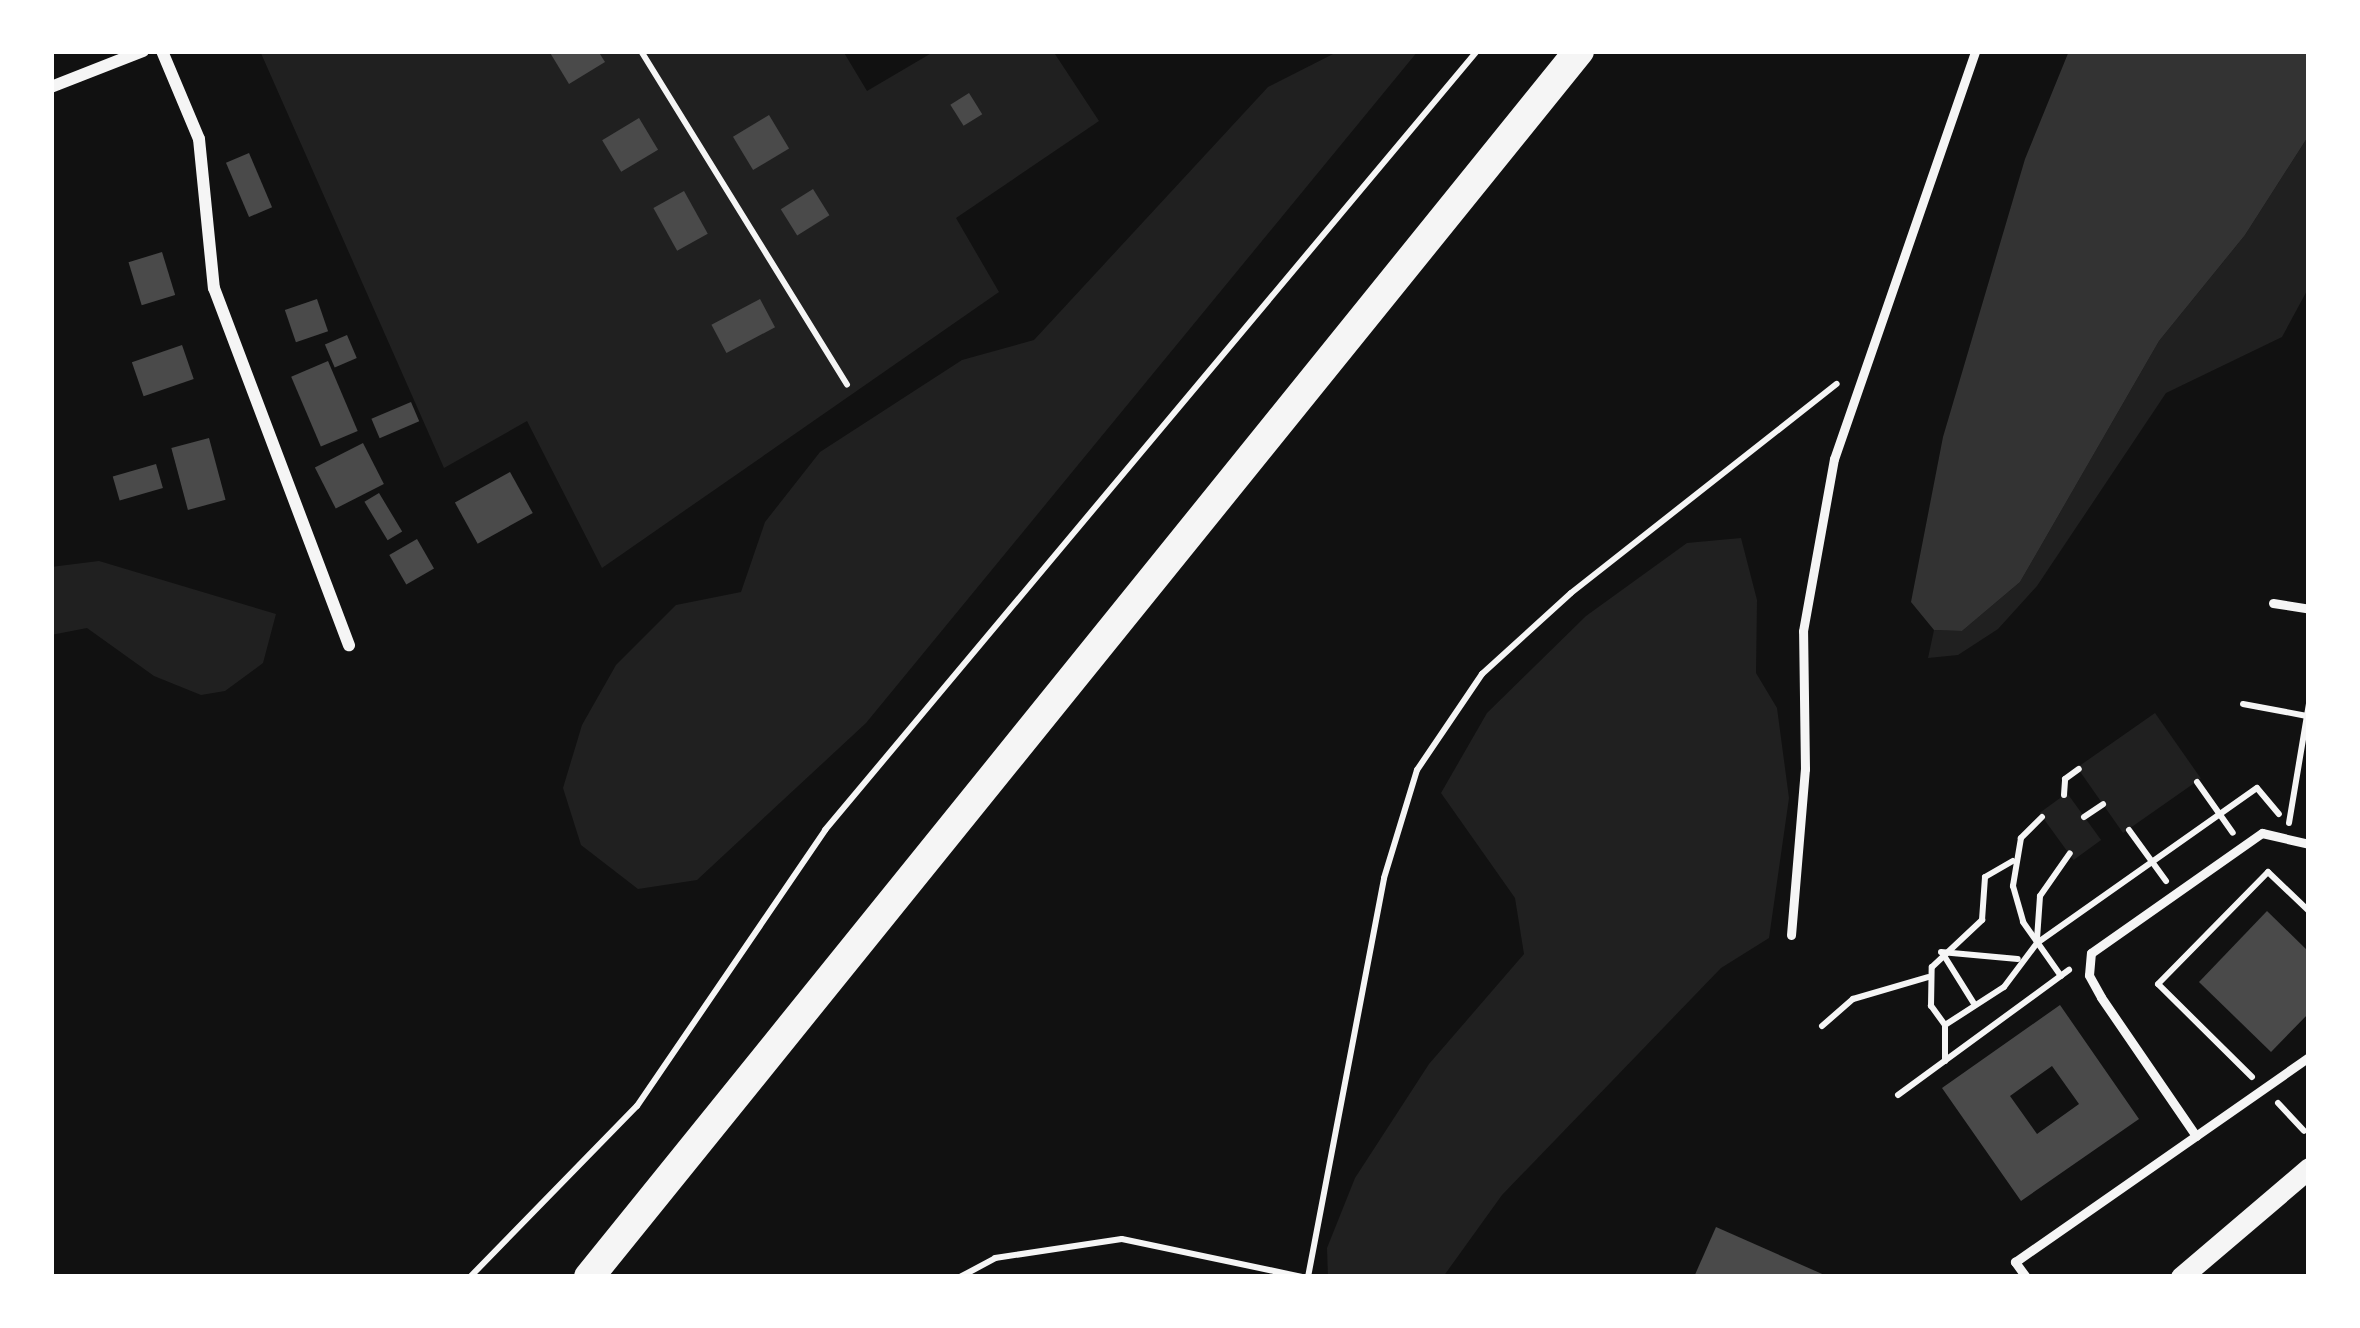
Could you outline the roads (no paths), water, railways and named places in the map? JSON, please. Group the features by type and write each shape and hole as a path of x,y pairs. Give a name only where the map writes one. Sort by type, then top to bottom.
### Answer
{"main road":[{"path":"590,1277 1579,51"}],"street":[{"path":"51,87 143,51"},
{"path":"162,51 199,139 214,288 349,645"},
{"path":"2181,1277 2309,1168"}],"lane":[{"path":"1791,935 1805,769 1803,631 1834,459 1975,51"},
{"path":"2273,602 2309,609"},
{"path":"2196,1136 2101,997 2089,975 2091,953 2262,833 2309,844"},
{"path":"2026,1277 2015,1262 2309,1057"}]}
